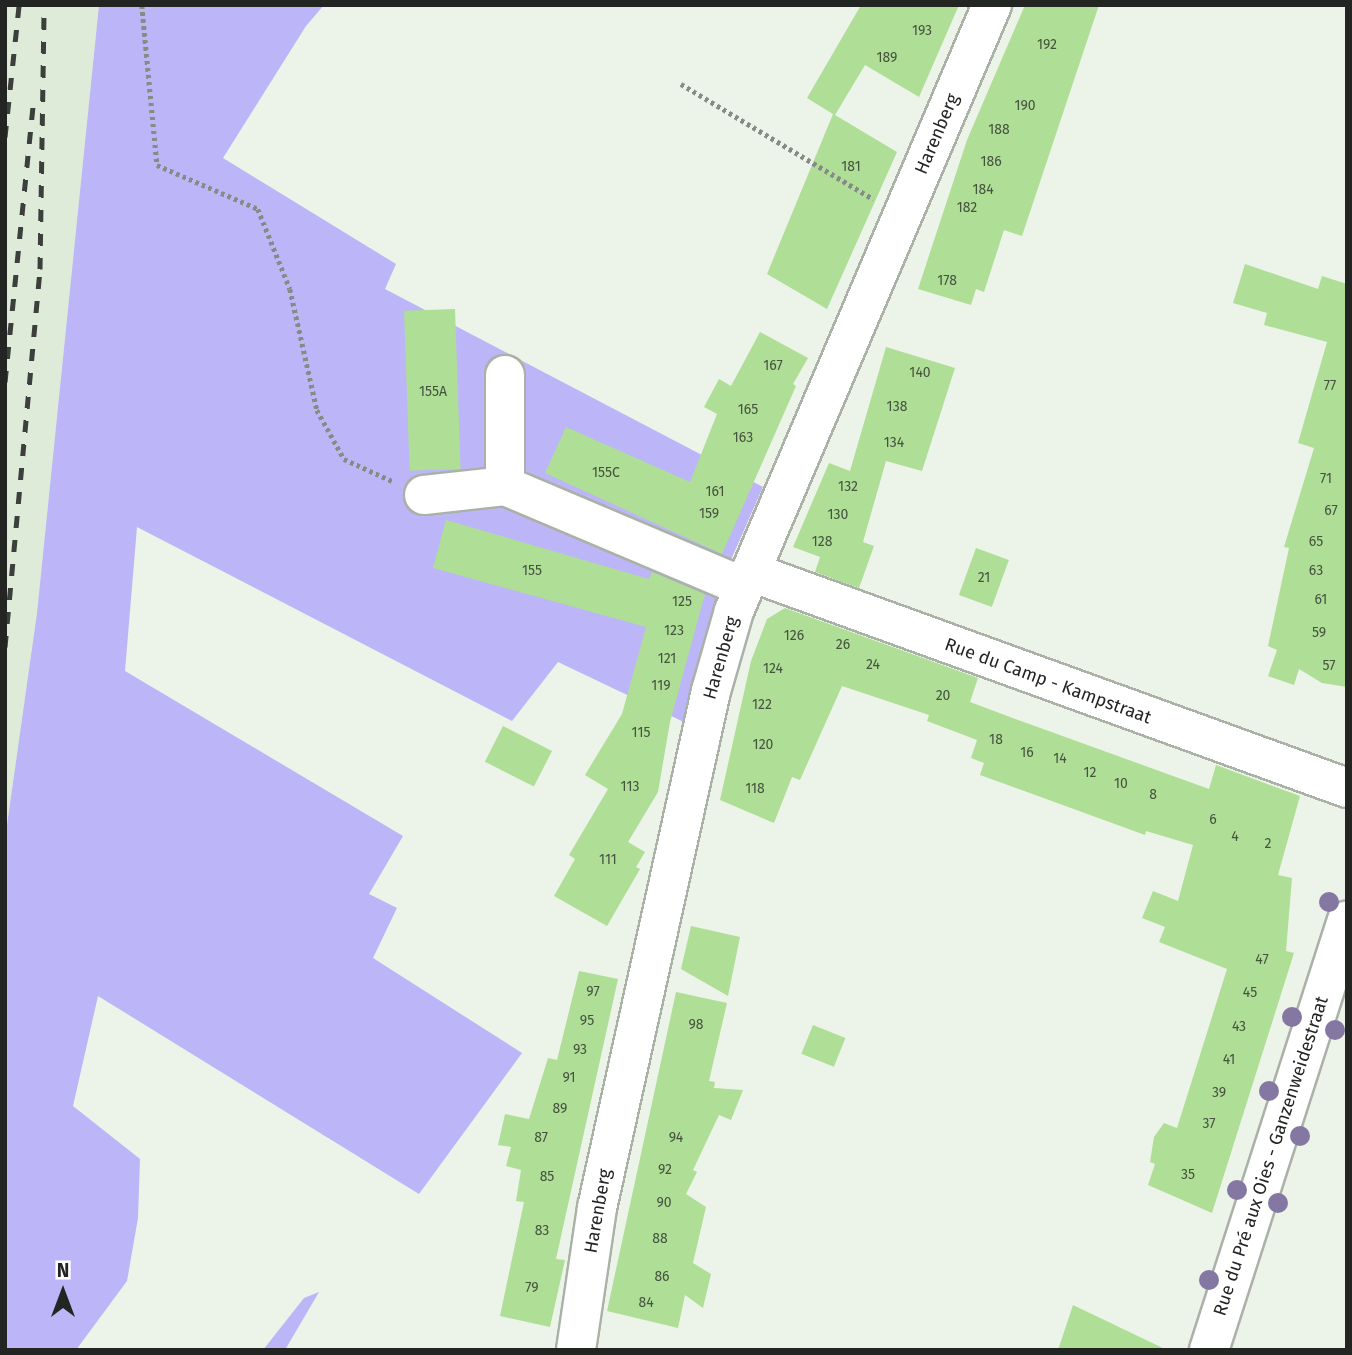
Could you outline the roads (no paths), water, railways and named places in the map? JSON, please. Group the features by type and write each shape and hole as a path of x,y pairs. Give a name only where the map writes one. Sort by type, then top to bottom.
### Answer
{"street":[{"name":"Harenberg","path":"576,1350 600,1195 711,691 748,580 992,5"},
{"path":"424,495 505,486 505,375"},
{"name":"Rue du Camp - Kampstraat","path":"505,486 748,580 1347,788"},
{"name":"Rue du Pré aux Oies - Ganzenweidestraat","path":"1209,1350 1347,921"}],"railway":[{"path":"5,137 19,5"},
{"path":"5,647 40,269 44,5"},
{"path":"5,382 34,96"}]}
